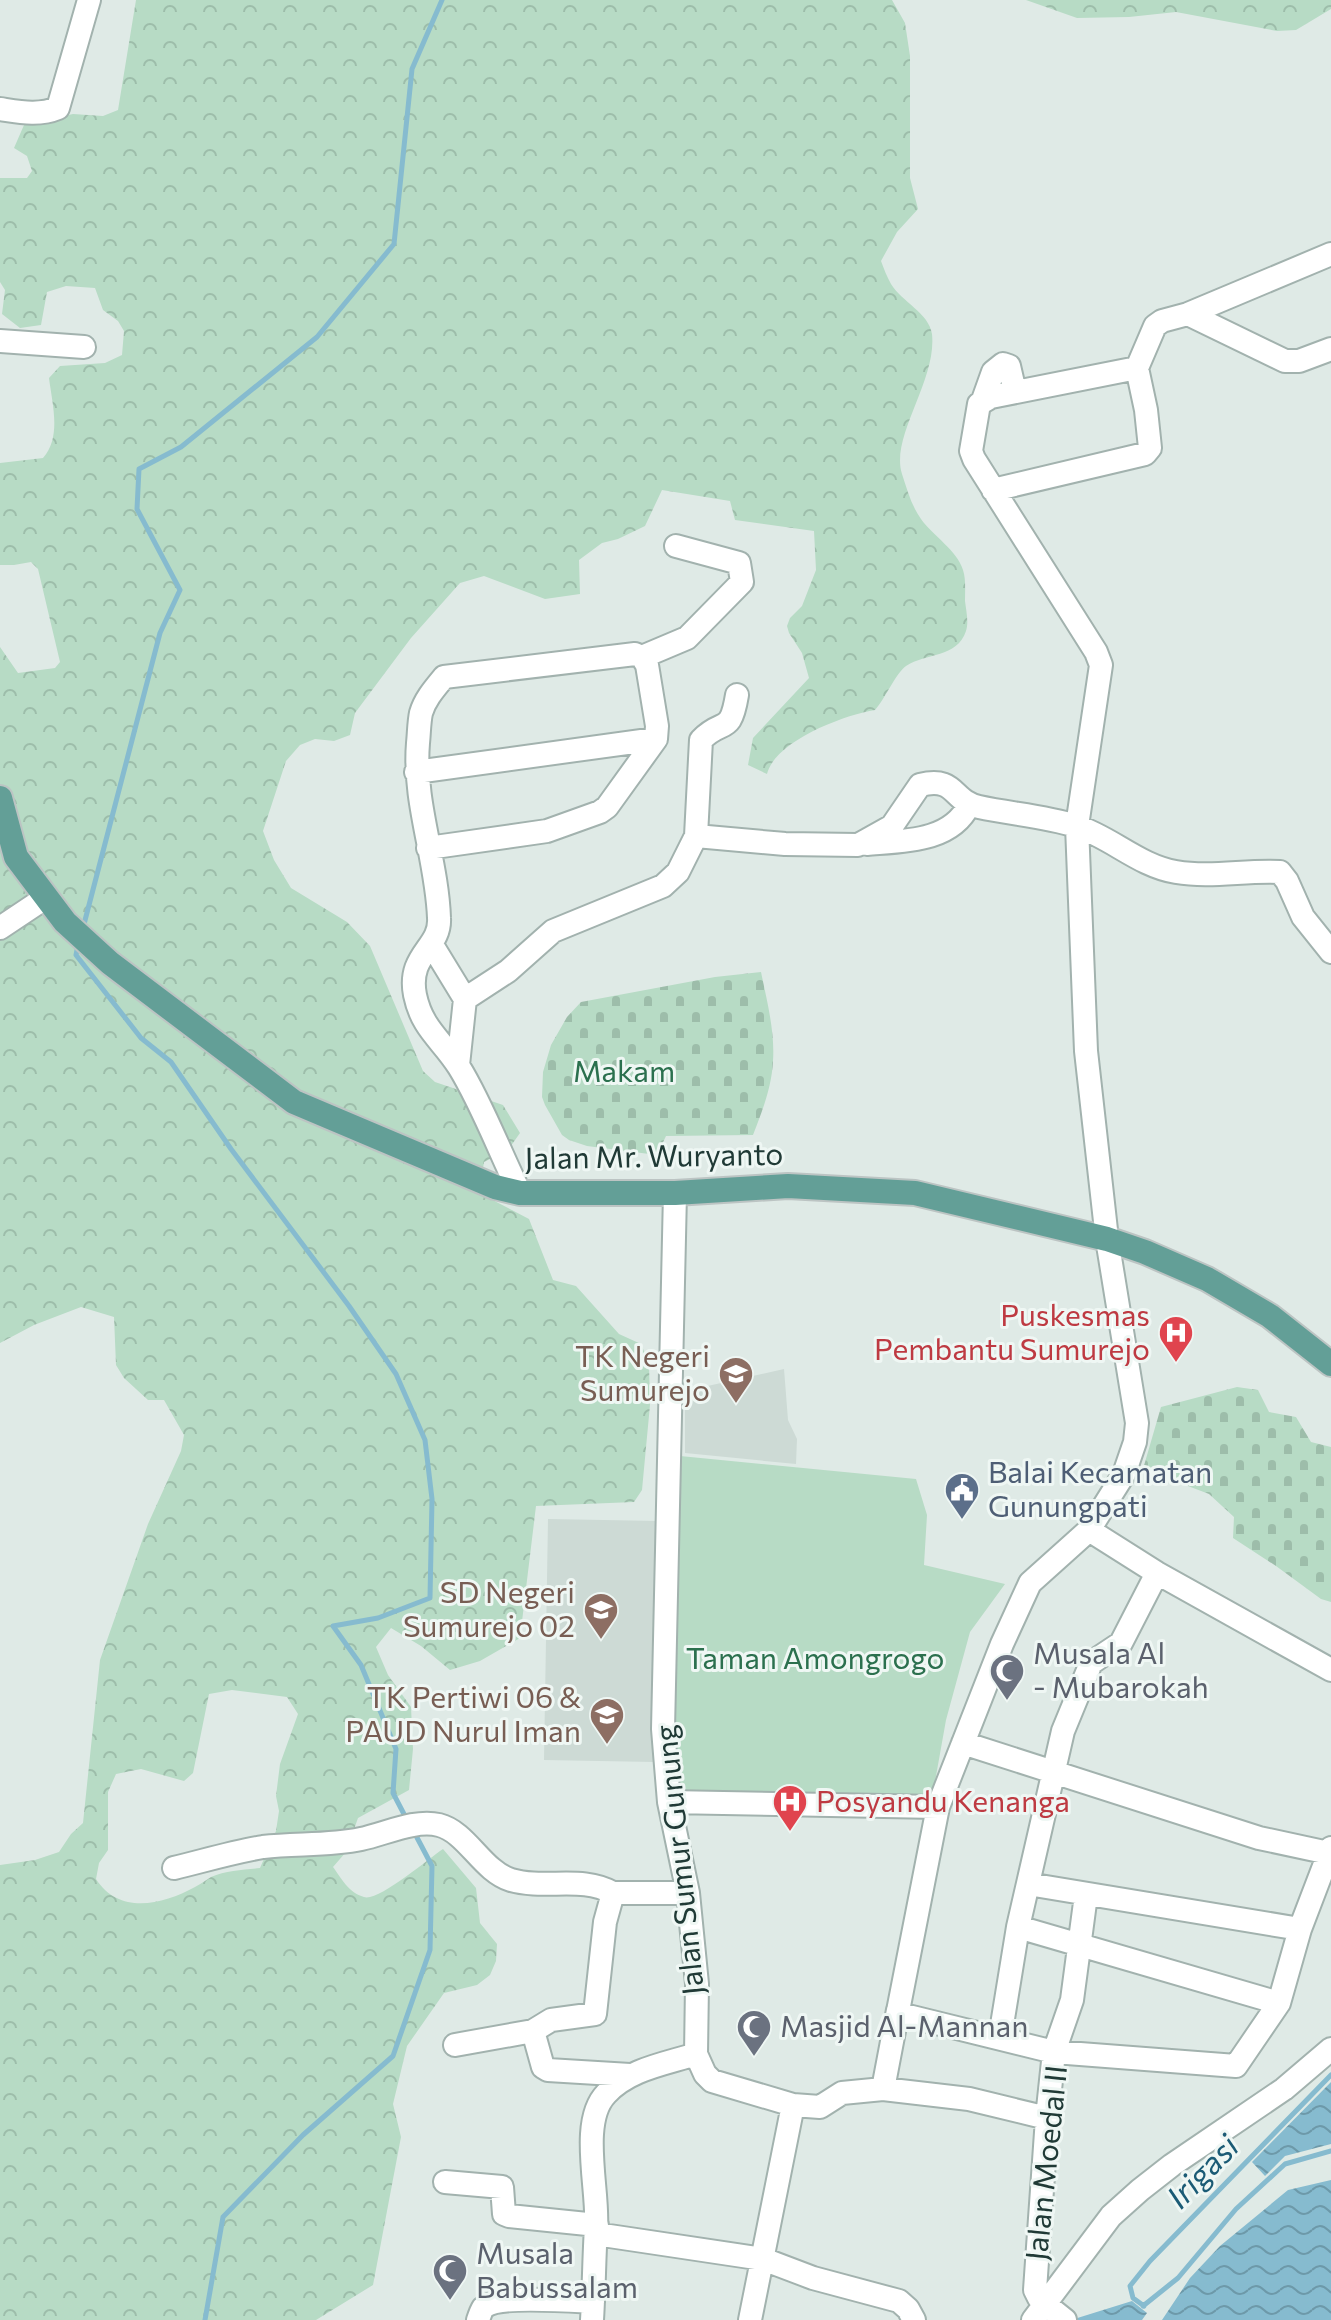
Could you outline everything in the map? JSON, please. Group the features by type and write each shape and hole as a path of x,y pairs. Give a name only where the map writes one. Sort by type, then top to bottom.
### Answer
{"main road":[{"name":"Jalan Mr. Wuryanto","path":"0,798 16,857 65,922 110,963 294,1102 495,1187 520,1193 675,1193 788,1186 915,1193 1107,1239 1207,1279 1270,1316 1331,1364"}],"street":[{"path":"0,109 29,113 50,112 58,108 89,0"},
{"path":"993,490 1145,454 1150,448 1137,368 1155,326 1331,254"},
{"path":"1188,314 1285,361 1299,361 1331,349"},
{"path":"0,341 84,347"},
{"path":"883,2089 938,1807 1002,1644 1030,1583 1089,1530 1124,1474 1135,1442 1137,1423 1107,1239 1086,1051 1077,826 1101,665 1096,652 971,451 979,404 983,400 1137,368"},
{"path":"642,657 687,638 742,582 739,563 676,546"},
{"path":"428,848 547,831 607,807 656,739 657,726 647,665 642,657 635,654 444,677 432,691 421,713 416,772 428,848 440,921 432,945 419,958 414,976 415,994 423,1021 458,1065 520,1193"},
{"path":"465,999 508,971 553,931 663,886 678,872 696,836 701,740 732,720 737,695"},
{"path":"416,772 656,739"},
{"path":"858,845 892,826 920,785 938,781 969,805 1077,826 1154,866 1174,872 1206,875 1267,871 1284,874 1303,917 1331,952"},
{"path":"696,836 785,844 900,842 936,834 962,819 969,805"},
{"path":"0,928 45,898"},
{"path":"432,945 465,999 458,1065"},
{"name":"Jalan Sumur Gunung","path":"675,1193 663,1729 669,1802 688,1893 697,1984 696,2054"},
{"path":"1089,1530 1157,1573 1331,1670"},
{"path":"1000,2037 1018,1927 1063,1731 1091,1663 1121,1643 1157,1573"},
{"path":"963,1743 1328,1860"},
{"path":"669,1802 938,1807"},
{"path":"174,1868 262,1847 358,1840 426,1824 440,1825 452,1831 494,1871 508,1879 533,1885 564,1883 600,1886 613,1893 688,1893"},
{"name":"Jalan Moedal II","path":"1037,2314 1035,2290 1054,2052 1236,2066 1279,2003 1300,1929 1328,1860"},
{"path":"1028,1884 1300,1929"},
{"path":"455,2045 533,2031 551,2020 595,2014 605,1922 613,1893"},
{"path":"898,2010 900,2014 1054,2052 1072,2000 1086,1895"},
{"path":"1018,1927 1279,2003"},
{"path":"533,2031 543,2067 548,2070 630,2075"},
{"path":"1065,2320 1037,2314 1111,2216 1172,2165 1284,2089 1331,2049"},
{"path":"478,2320 482,2309 491,2303 522,2300 593,2311 596,2229 592,2142 596,2111 604,2095 630,2075 696,2054 705,2074 712,2081 793,2105 820,2107 842,2093 883,2089 969,2099 1047,2118"},
{"path":"750,2320 793,2105"},
{"path":"445,2182 502,2187 504,2214 509,2216 763,2259 813,2278 899,2301 914,2320"}],"shaded area":[{"name":"TK Negeri Sumurejo","path":"784,1369 788,1420 797,1439 796,1464 685,1453 685,1391"},
{"name":"SD Negeri Sumurejo 02","path":"548,1519 659,1521 654,1762 544,1760"}],"green space":[{"path":"136,0 892,0 905,23 910,56 910,178 918,209 897,232 881,261 891,284 926,320 932,334 928,370 902,443 900,459 902,474 915,508 926,525 956,556 965,581 967,627 956,646 906,666 875,710 846,717 812,732 783,751 767,774 748,765 753,738 809,678 802,653 787,626 802,606 816,570 814,531 735,520 730,501 662,490 645,526 602,543 579,560 580,594 545,599 484,576 460,583 411,638 355,713 350,735 334,741 315,739 300,745 286,761 263,831 274,860 291,888 347,922 370,946 423,1071 435,1082 503,1105 520,1133 508,1150 484,1162 479,1193 529,1219 553,1280 576,1286 619,1334 641,1344 649,1363 650,1405 642,1490 634,1502 536,1506 520,1638 480,1661 450,1670 421,1646 391,1628 376,1647 388,1675 411,1707 413,1749 409,1790 358,1818 346,1852 333,1867 354,1892 371,1897 391,1887 443,1849 476,1888 480,1923 497,1944 496,1961 490,1975 477,1985 444,1993 407,2046 393,2104 401,2137 373,2285 316,2320 0,2320 0,1865 35,1860 59,1852 83,1823 100,1660 148,1524 181,1451 184,1435 164,1400 148,1400 124,1378 116,1365 114,1317 81,1307 34,1325 0,1343 0,647 18,673 55,668 60,662 38,569 31,562 0,565 0,463 43,458 49,450 54,430 49,378 60,366 105,363 122,355 124,331 118,321 103,310 95,288 66,286 47,292 41,325 20,328 2,314 5,290 0,282 0,178 27,178 32,171 27,156 14,148 24,125 73,114 103,116 118,110","holes":["232,1690 287,1697 298,1714 280,1764 276,1831 260,1868 217,1875 182,1893 155,1902 129,1902 106,1890 96,1879 99,1863 108,1850 108,1792 116,1774 141,1769 184,1781 193,1773 209,1694"]},
{"path":"1026,0 1331,0 1331,9 1296,30 1277,31 1176,12 1077,18"},
{"name":"Makam","path":"761,972 772,1028 773,1061 769,1089 753,1135 666,1136 657,1155 587,1146 562,1135 542,1097 543,1072 551,1045 567,1017 581,1002 715,977"},
{"path":"1237,1387 1258,1390 1269,1412 1296,1417 1311,1442 1331,1447 1331,1602 1321,1599 1233,1538 1234,1517 1209,1494 1143,1469 1161,1407"},
{"name":"Taman Amongrogo","path":"680,1456 916,1479 927,1515 924,1565 1005,1584 970,1632 946,1720 931,1804 676,1795 671,1749"}],"water":[{"path":"1331,2082 1331,2144 1285,2156 1265,2176 1252,2162"},
{"path":"1331,2180 1331,2320 1162,2320 1190,2278 1220,2246 1288,2190"},
{"path":"1132,2301 1147,2313 1142,2320 1071,2320"}],"waterway":[{"path":"83,928 160,633 180,590 137,509 139,469 181,447 317,337 394,244 412,69 442,0"},
{"path":"78,945 76,955 141,1038 171,1062 231,1149 349,1306 396,1374 425,1440 432,1499 430,1598 378,1618 333,1626 361,1665 396,1749 393,1793 406,1818"},
{"path":"205,2320 223,2217 303,2135 393,2056 430,1950 432,1866 413,1830"},
{"name":"Irigasi","path":"1144,2306 1133,2298 1130,2286 1150,2261 1331,2075"},
{"path":"1143,2306 1178,2278 1236,2209 1285,2164 1331,2151"}],"place":[{"name":"Puskesmas Pembantu Sumurejo","path":"1176,1364"},
{"name":"TK Negeri Sumurejo","path":"736,1405"},
{"name":"Balai Kecamatan Gunungpati","path":"962,1521"},
{"name":"SD Negeri Sumurejo 02","path":"601,1641"},
{"name":"Musala Al - Mubarokah","path":"1007,1702"},
{"name":"TK Pertiwi 06 & PAUD Nurul Iman","path":"607,1746"},
{"name":"Posyandu Kenanga","path":"790,1833"},
{"name":"Masjid Al-Mannan","path":"754,2058"},
{"name":"Musala Babussalam","path":"450,2302"}]}
